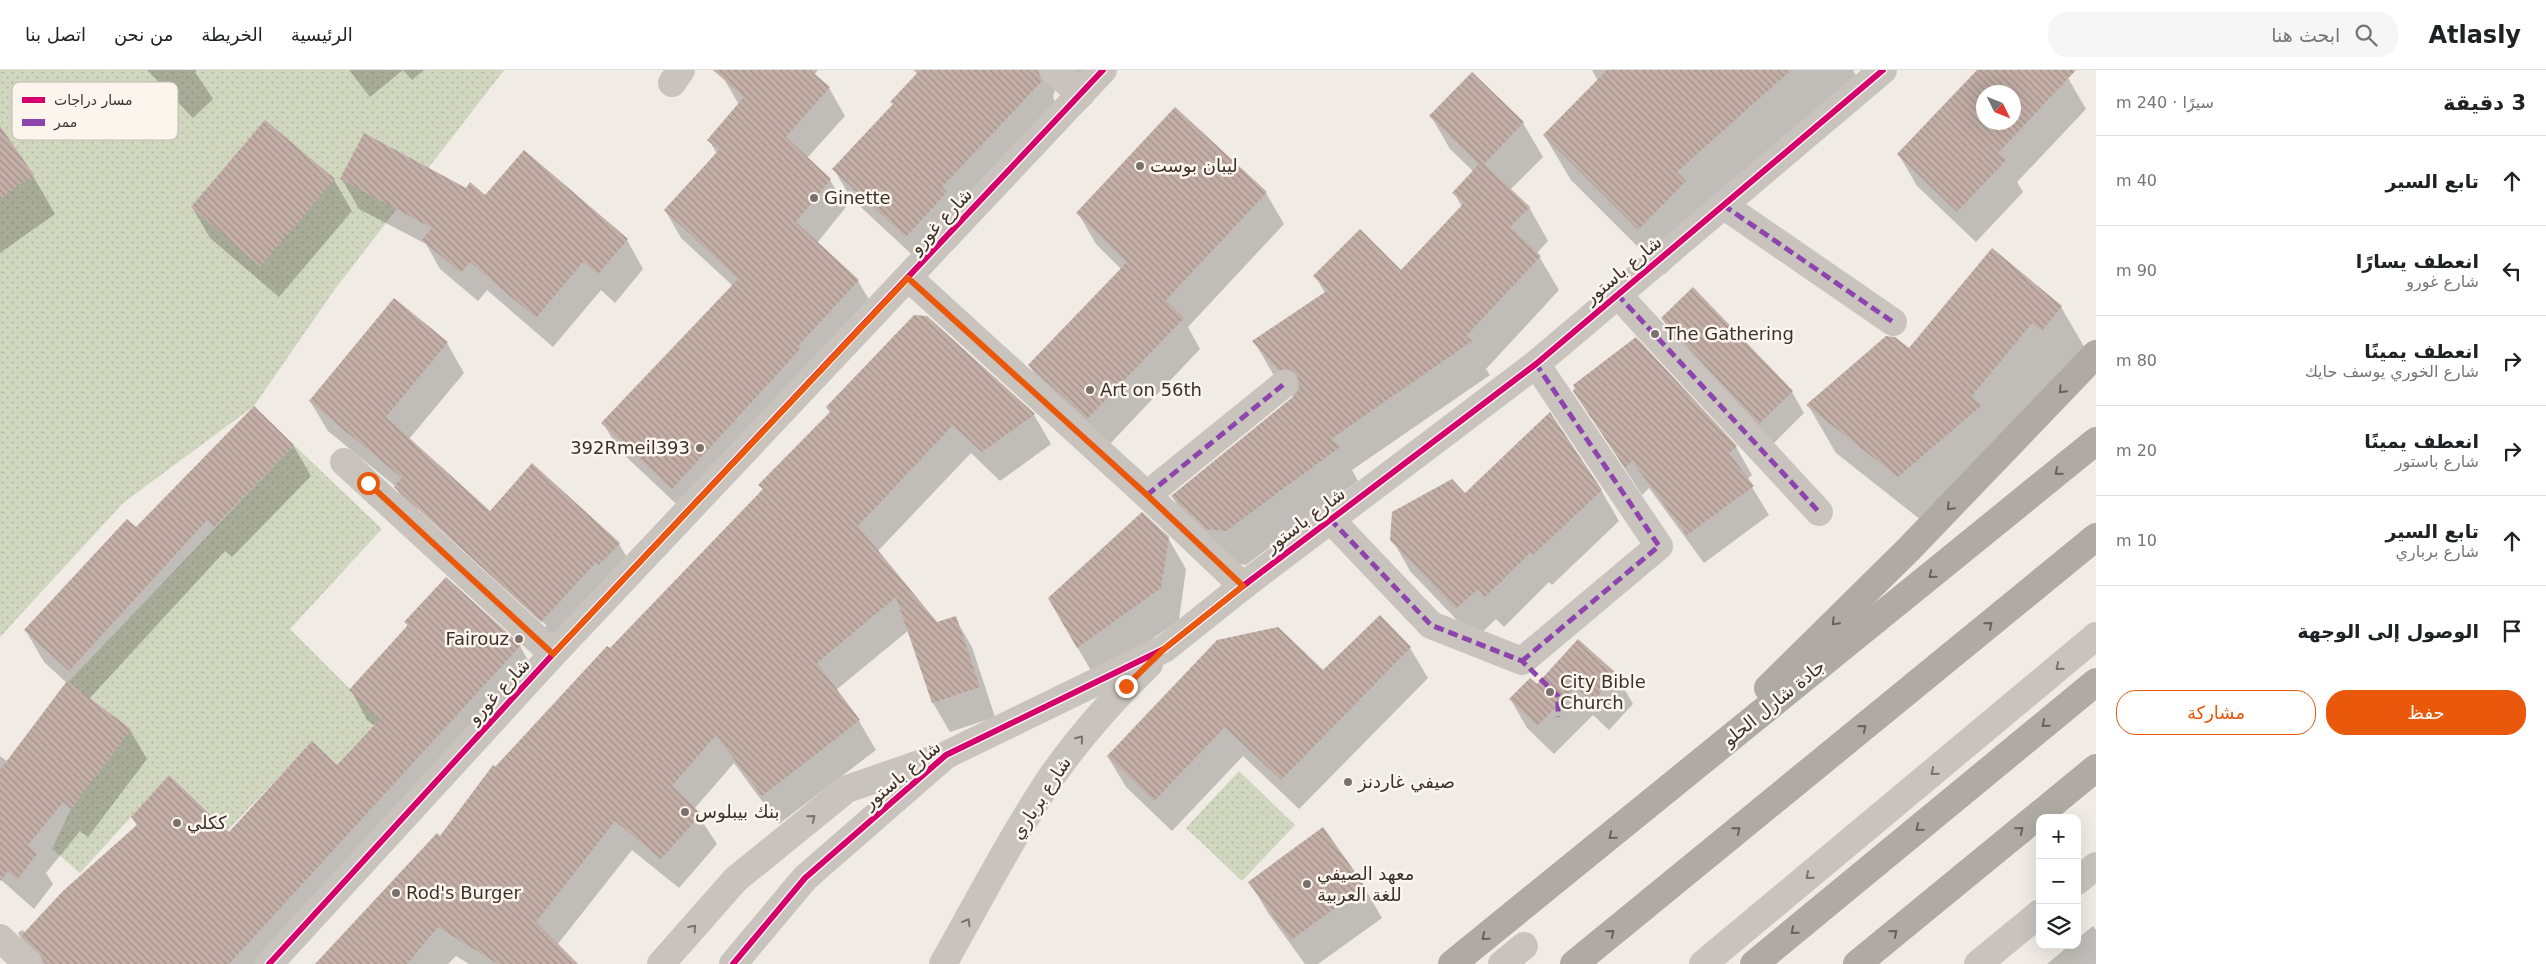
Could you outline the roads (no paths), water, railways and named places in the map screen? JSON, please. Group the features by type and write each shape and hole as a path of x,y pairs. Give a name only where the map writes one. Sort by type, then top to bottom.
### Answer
{"highway":[{"path":"1650,805 1909,549 2096,354"},
{"name":"جادة شارل الحلو","path":"1452,964 2096,441"},
{"path":"1574,964 2096,537"},
{"path":"1754,964 2096,682"},
{"path":"1857,964 2096,768"}],"street":[{"path":"1053,70 1081,94"},
{"name":"شارع غورو","path":"269,964 553,654 1103,70"},
{"name":"شارع باستور","path":"661,964 736,879 847,789 946,755 1164,649 1243,586 1536,364 1883,70"},
{"path":"1723,205 1893,322"},
{"path":"908,278 1147,495 1243,586"},
{"path":"1617,294 1819,512"},
{"path":"1330,520 1431,625 1522,661 1659,546 1536,364"},
{"path":"1147,495 1284,384"},
{"path":"344,462 553,654"},
{"path":"1703,964 2096,636"},
{"name":"شارع برباري","path":"943,964 1028,814 1051,778 1096,720 1164,649"},
{"name":"شارع باستور","path":"733,964 805,878 946,755"},
{"path":"2081,878 2096,866"},
{"path":"1978,964 2036,916"},
{"path":"0,938 28,964"},
{"path":"1502,964 1524,946"}],"place":[{"name":"ليبان بوست","path":"1140,166"},
{"name":"Ginette","path":"814,198"},
{"name":"The Gathering","path":"1655,334"},
{"name":"Art on 56th","path":"1090,390"},
{"name":"392Rmeil393","path":"700,448"},
{"name":"Fairouz","path":"519,639"},
{"name":"City Bible Church","path":"1550,692"},
{"name":"صيفي غاردنز","path":"1348,782"},
{"name":"بنك بيبلوس","path":"685,812"},
{"name":"ككلي","path":"177,823"},
{"name":"معهد الصيفي للغة العربية","path":"1307,884"},
{"name":"Rod's Burger","path":"396,893"}]}
